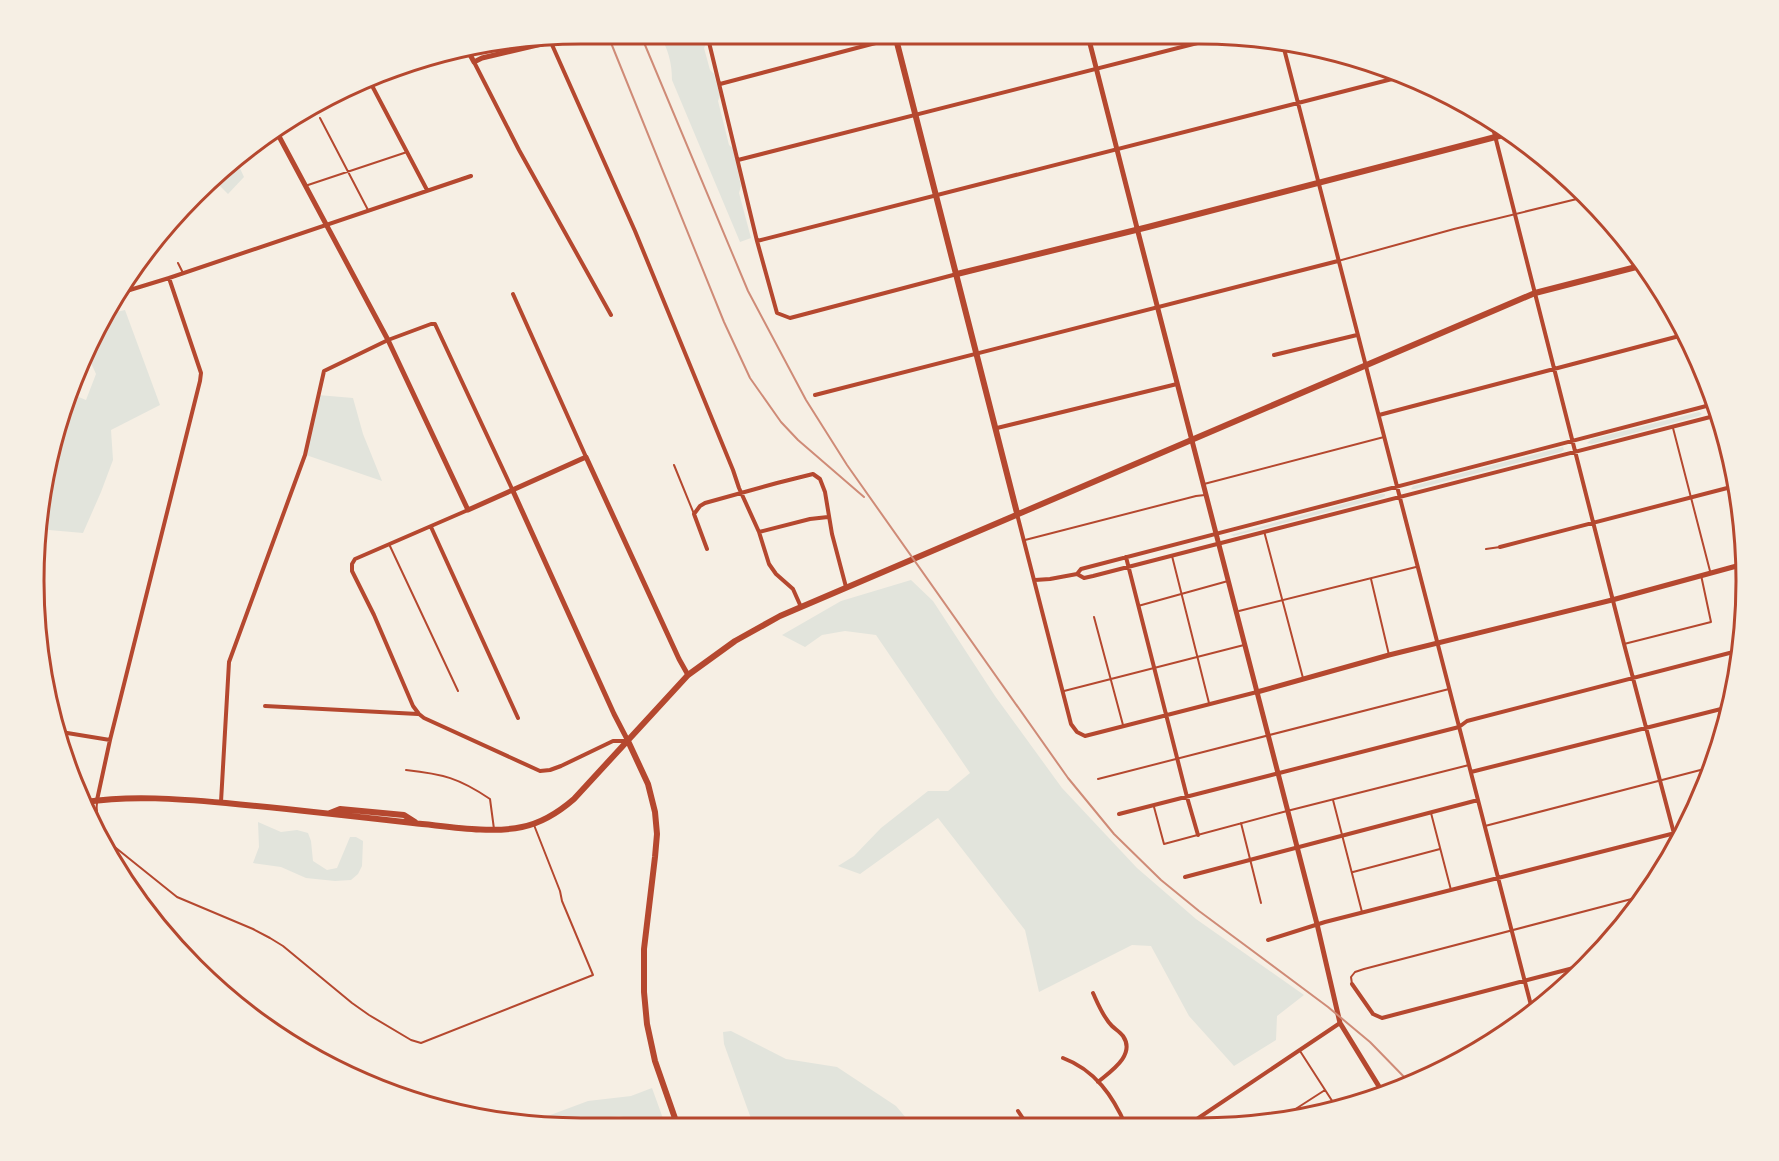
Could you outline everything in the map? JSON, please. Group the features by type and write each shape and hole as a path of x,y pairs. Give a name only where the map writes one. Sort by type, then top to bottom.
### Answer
{"main road":[{"path":"898,44 1017,513"},
{"path":"957,274 1500,136"},
{"path":"91,801 121,798 195,800 330,813 340,809 404,815 416,823 494,829 534,824 556,813 574,799 688,675 735,640 780,616 1535,293 1635,267"},
{"path":"628,741 648,784 655,812 656,856 644,949 644,992 647,1024 655,1061 675,1118"}],"street":[{"path":"710,44 757,241 777,313 790,318 800,316 957,274"},
{"path":"720,84 869,44"},
{"path":"1090,44 1317,924 1340,1023 1379,1086"},
{"path":"738,160 1194,44"},
{"path":"552,45 681,343 759,532 769,564 776,574 793,589 801,607"},
{"path":"474,62 524,47"},
{"path":"1284,51 1530,1003"},
{"path":"470,55 519,150 610,315"},
{"path":"757,241 1391,79"},
{"path":"372,85 427,190"},
{"path":"1494,132 1612,600 1673,831"},
{"path":"279,136 388,340 468,510"},
{"path":"130,289 169,278 471,176"},
{"path":"815,395 1338,261"},
{"path":"98,800 110,740 200,381 201,373 169,278"},
{"path":"513,294 688,675"},
{"path":"221,803 229,662 306,455 322,374 326,369 388,340 435,324 628,741 613,741 561,766 540,771 419,714 265,706"},
{"path":"1274,355 1357,334"},
{"path":"1379,415 1677,337"},
{"path":"996,428 1177,384"},
{"path":"1077,574 1081,569 1215,533 1706,406"},
{"path":"1035,580 1077,574 1084,578 1128,568 1710,417"},
{"path":"419,714 413,706 374,615 352,571 352,564 389,544 586,457"},
{"path":"707,549 694,514 700,506 810,474 820,479 825,492 832,534 846,587"},
{"path":"1500,546 1727,487"},
{"path":"1017,513 1071,724 1077,732 1085,736 1735,566"},
{"path":"759,532 810,519 829,517"},
{"path":"431,527 518,718"},
{"path":"1126,557 1198,835"},
{"path":"1119,814 1459,727 1467,721 1731,653"},
{"path":"1471,772 1719,709"},
{"path":"66,733 110,740"},
{"path":"1185,877 1478,800"},
{"path":"1268,940 1362,912 1671,835"},
{"path":"1352,984 1373,1014 1382,1018 1568,969"},
{"path":"1093,993 1104,1015 1123,1036 1126,1044 1126,1053 1122,1062 1098,1082"},
{"path":"1200,1118 1340,1023"},
{"path":"1063,1058 1076,1063 1105,1087 1122,1118"},
{"path":"1018,1111 1023,1118"}],"lane":[{"path":"320,118 368,210"},
{"path":"305,186 407,152"},
{"path":"1338,261 1576,199"},
{"path":"178,263 183,273"},
{"path":"1673,425 1710,572"},
{"path":"1202,484 1384,437"},
{"path":"674,465 694,514"},
{"path":"1024,540 1205,495"},
{"path":"1264,531 1303,678"},
{"path":"389,544 458,691"},
{"path":"1486,549 1500,546"},
{"path":"1172,556 1209,703"},
{"path":"1236,612 1418,566"},
{"path":"1624,644 1711,622 1701,575"},
{"path":"1371,578 1389,655"},
{"path":"1138,606 1227,581"},
{"path":"1094,617 1123,725"},
{"path":"1064,692 1245,645"},
{"path":"1098,779 1449,689"},
{"path":"1154,806 1164,844 1469,765"},
{"path":"406,770 446,776 460,781 490,799 494,829"},
{"path":"1485,826 1701,770"},
{"path":"97,814 98,800"},
{"path":"1333,800 1362,912"},
{"path":"1431,813 1451,890"},
{"path":"1241,823 1261,903"},
{"path":"113,846 177,897 253,928 270,938 369,1015 411,1040 421,1042 593,975 562,901 534,824"},
{"path":"1352,872 1440,849"},
{"path":"1352,984 1351,977 1355,972 1364,969 1631,899"},
{"path":"1300,1051 1332,1100"},
{"path":"1297,1108 1325,1090"}],"shaded area":[{"path":"706,44 704,48 720,96 718,101 729,145 733,148 741,186 739,193 751,238 740,242 672,80 665,45"},
{"path":"239,166 244,177 228,194 218,184"},
{"path":"125,310 160,405 111,430 113,460 83,533 46,530 54,476 72,408 76,396 86,400 96,374 90,362 115,312"},
{"path":"318,395 353,398 363,434 382,481 306,455"},
{"path":"1699,412 1702,414 1699,416 1592,444 1587,443 1592,439"},
{"path":"1563,447 1564,450 1561,452 1411,489 1413,486"},
{"path":"1385,494 1385,496 1234,536 1230,535"},
{"path":"911,580 933,601 995,696 1062,788 1137,868 1196,919 1304,995 1277,1016 1276,1040 1234,1066 1189,1016 1151,946 1132,945 1039,992 1025,930 938,818 860,874 838,866 854,856 881,828 928,791 948,791 970,773 876,635 845,631 822,635 805,647 782,635 841,601"},
{"path":"258,822 281,832 297,830 308,833 313,861 327,870 337,868 350,837 356,837 363,841 362,866 351,880 335,881 306,878 281,867 253,863 259,847"},
{"path":"731,1031 786,1059 837,1067 896,1106 906,1118 751,1118 724,1044 723,1032"},
{"path":"652,1088 663,1118 547,1116 588,1101 631,1096"}],"railway":[{"path":"611,44 724,322 750,378 781,422 798,440 864,497"},
{"path":"645,44 748,291 806,400 847,465 1068,778 1114,834 1161,880 1328,1007 1370,1042 1404,1077"}]}
